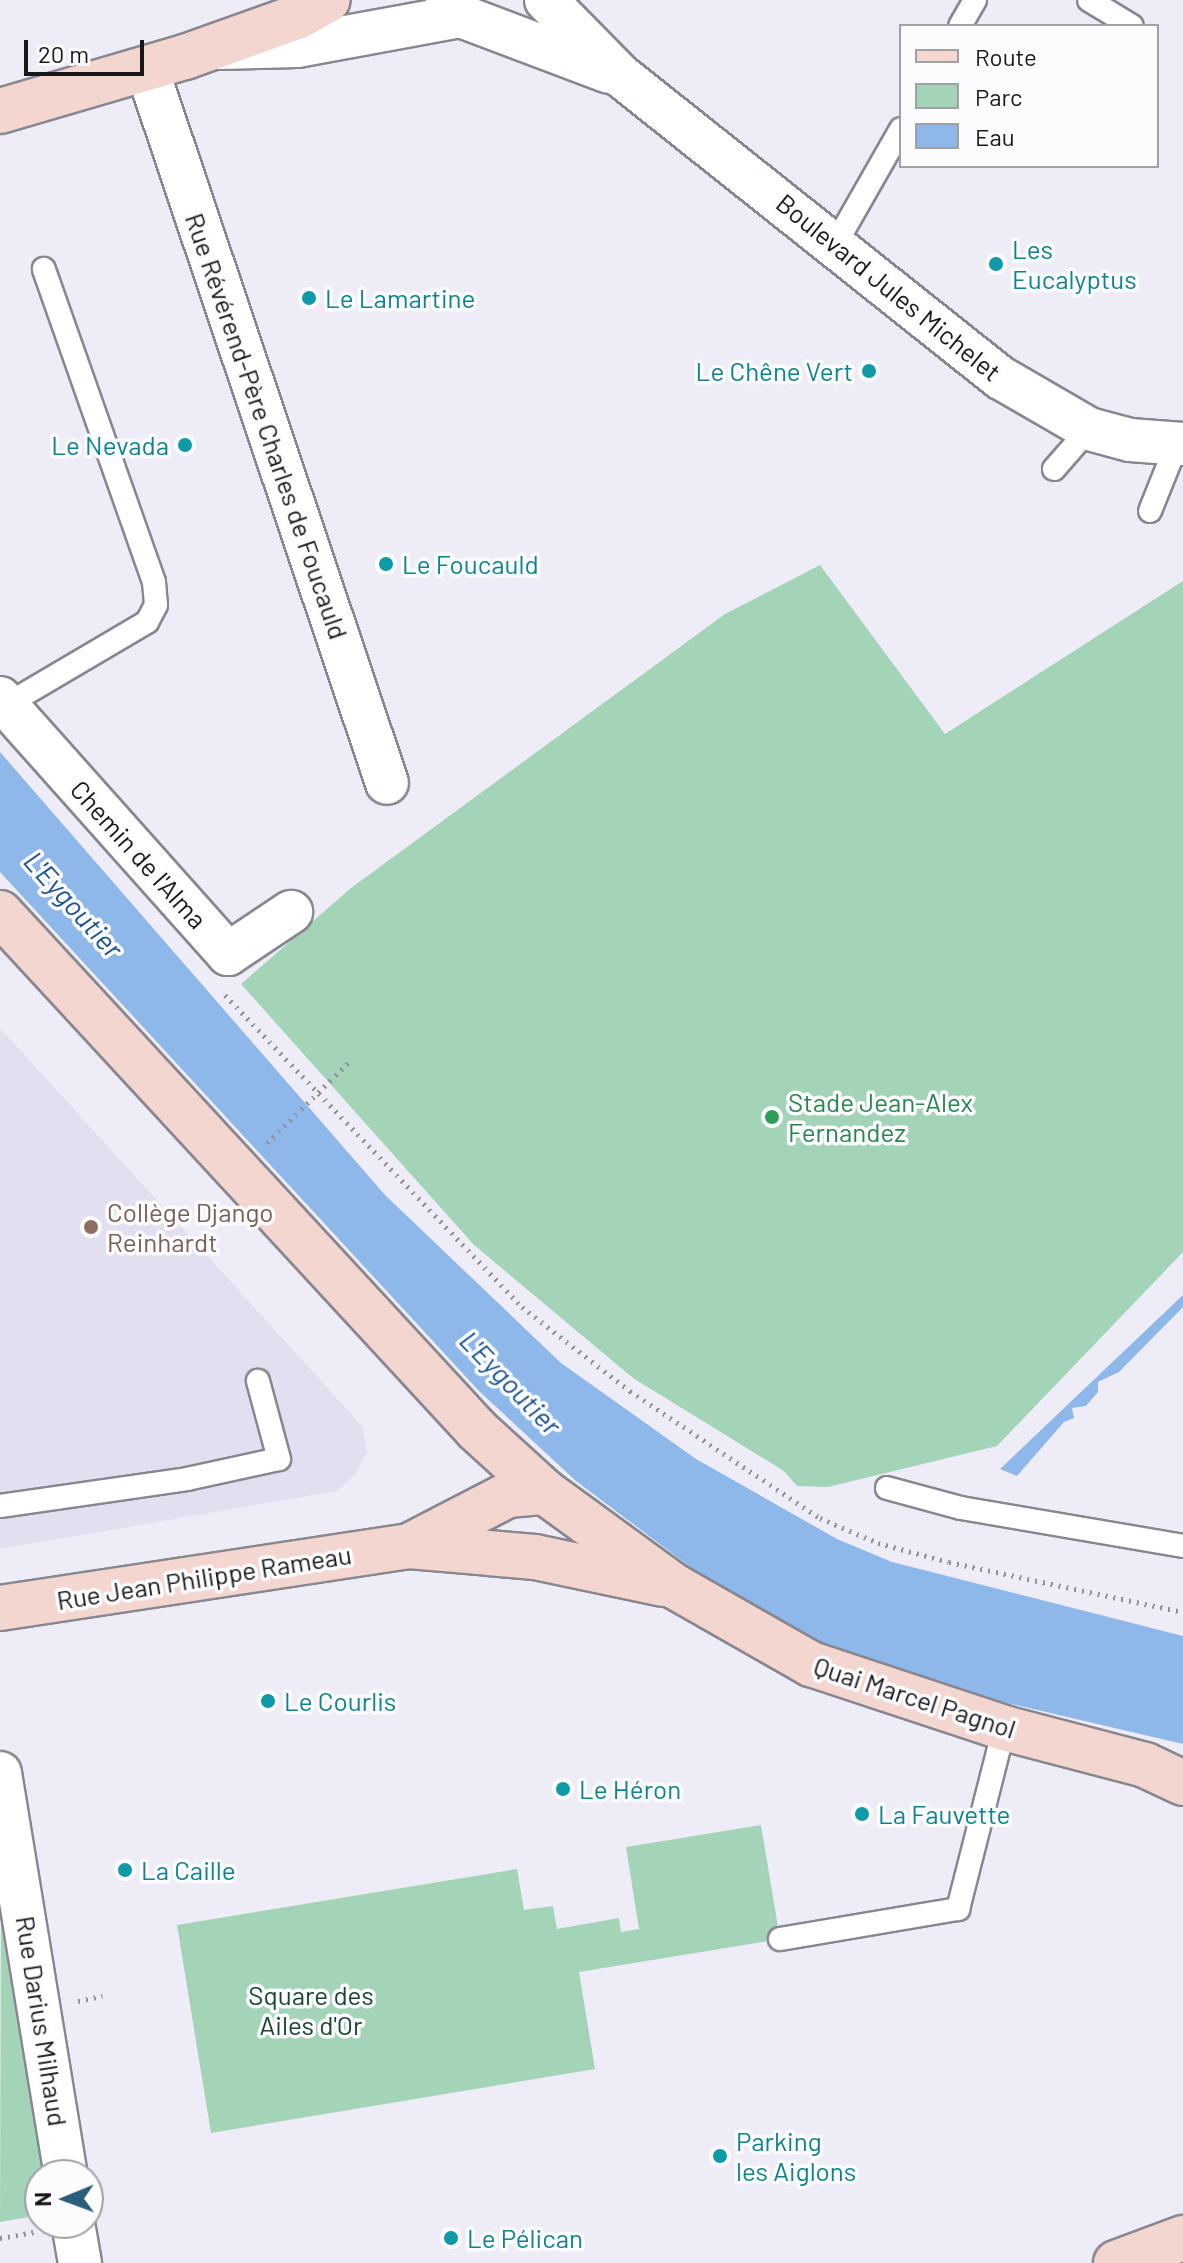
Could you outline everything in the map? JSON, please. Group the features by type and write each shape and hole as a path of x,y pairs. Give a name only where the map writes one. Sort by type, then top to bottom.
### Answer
{"street":[{"path":"0,111 210,48 297,17 328,0"},
{"name":"Boulevard Jules Michelet","path":"546,0 621,76 836,243 1001,378 1089,429 1130,440 1180,444"},
{"path":"210,48 297,46 454,8"},
{"name":"Boulevard Jules Michelet","path":"454,8 621,76"},
{"name":"Rue Révérend-Père Charles de Foucauld","path":"147,69 387,783"},
{"name":"Chemin de l'Alma","path":"3,702 228,954 291,912"},
{"name":"Quai Marcel Pagnol","path":"0,913 477,1430 545,1492 674,1586 811,1664 1004,1728 1133,1761 1183,1783"},
{"path":"460,1516 476,1464 477,1430"},
{"name":"Rue Jean Philippe Rameau","path":"409,1546 460,1516 508,1495 545,1492"},
{"name":"Rue Jean Philippe Rameau","path":"0,1608 409,1546 535,1557 674,1586"},
{"name":"Rue Darius Milhaud","path":"0,1773 63,2159"},
{"path":"1116,2263 1183,2238"},
{"path":"76,2239 80,2263"}],"lane":[{"path":"961,24 975,0"},
{"path":"1089,0 1129,24"},
{"path":"836,243 899,133"},
{"path":"3,702 147,622 156,605 154,582 44,269"},
{"path":"1054,469 1089,429"},
{"path":"1150,511 1180,444"},
{"path":"0,1506 187,1479 279,1459 258,1381"},
{"path":"887,1488 961,1508 1183,1546"},
{"path":"780,1939 958,1909 1004,1728"}],"path":[{"path":"218,988 514,1300 630,1391 820,1518 878,1543 949,1562 1183,1612"},
{"path":"259,1151 349,1062"}],"shaded area":[{"name":"Collège Django Reinhardt","path":"0,1028 363,1427 367,1452 355,1474 337,1491 0,1549"}],"green space":[{"name":"Stade Jean-Alex Fernandez","path":"820,565 945,734 1183,581 1183,1252 997,1446 828,1487 797,1486 784,1471 633,1378 474,1245 241,984 351,888 725,614"},
{"name":"Square des Ailes d'Or","path":"761,1825 780,1939 579,1972 595,2069 211,2133 177,1925 517,1869 524,1910 553,1906 557,1929 619,1918 621,1932 639,1929 626,1847"},
{"path":"1,1906 43,2159 24,2159 24,2218 0,2222"}],"water":[{"name":"L'Eygoutier","path":"0,752 385,1195 561,1363 696,1459 837,1539 892,1562 1183,1636 1183,1744 862,1669 750,1612 576,1481 479,1391 0,872"},
{"path":"1183,1295 1183,1307 1119,1372 1098,1382 1098,1392 1086,1406 1072,1408 1074,1418 1064,1422 1017,1476 1000,1469"}],"place":[{"name":"Les Eucalyptus","path":"996,264"},
{"name":"Le Lamartine","path":"309,298"},
{"name":"Le Chêne Vert","path":"869,371"},
{"name":"Le Nevada","path":"185,445"},
{"name":"Le Foucauld","path":"386,564"},
{"name":"Stade Jean-Alex Fernandez","path":"772,1117"},
{"name":"Collège Django Reinhardt","path":"91,1227"},
{"name":"Le Courlis","path":"268,1701"},
{"name":"Le Héron","path":"563,1789"},
{"name":"La Fauvette","path":"862,1814"},
{"name":"La Caille","path":"125,1870"},
{"name":"Parking les Aiglons","path":"720,2156"},
{"name":"Le Pélican","path":"451,2238"}]}
